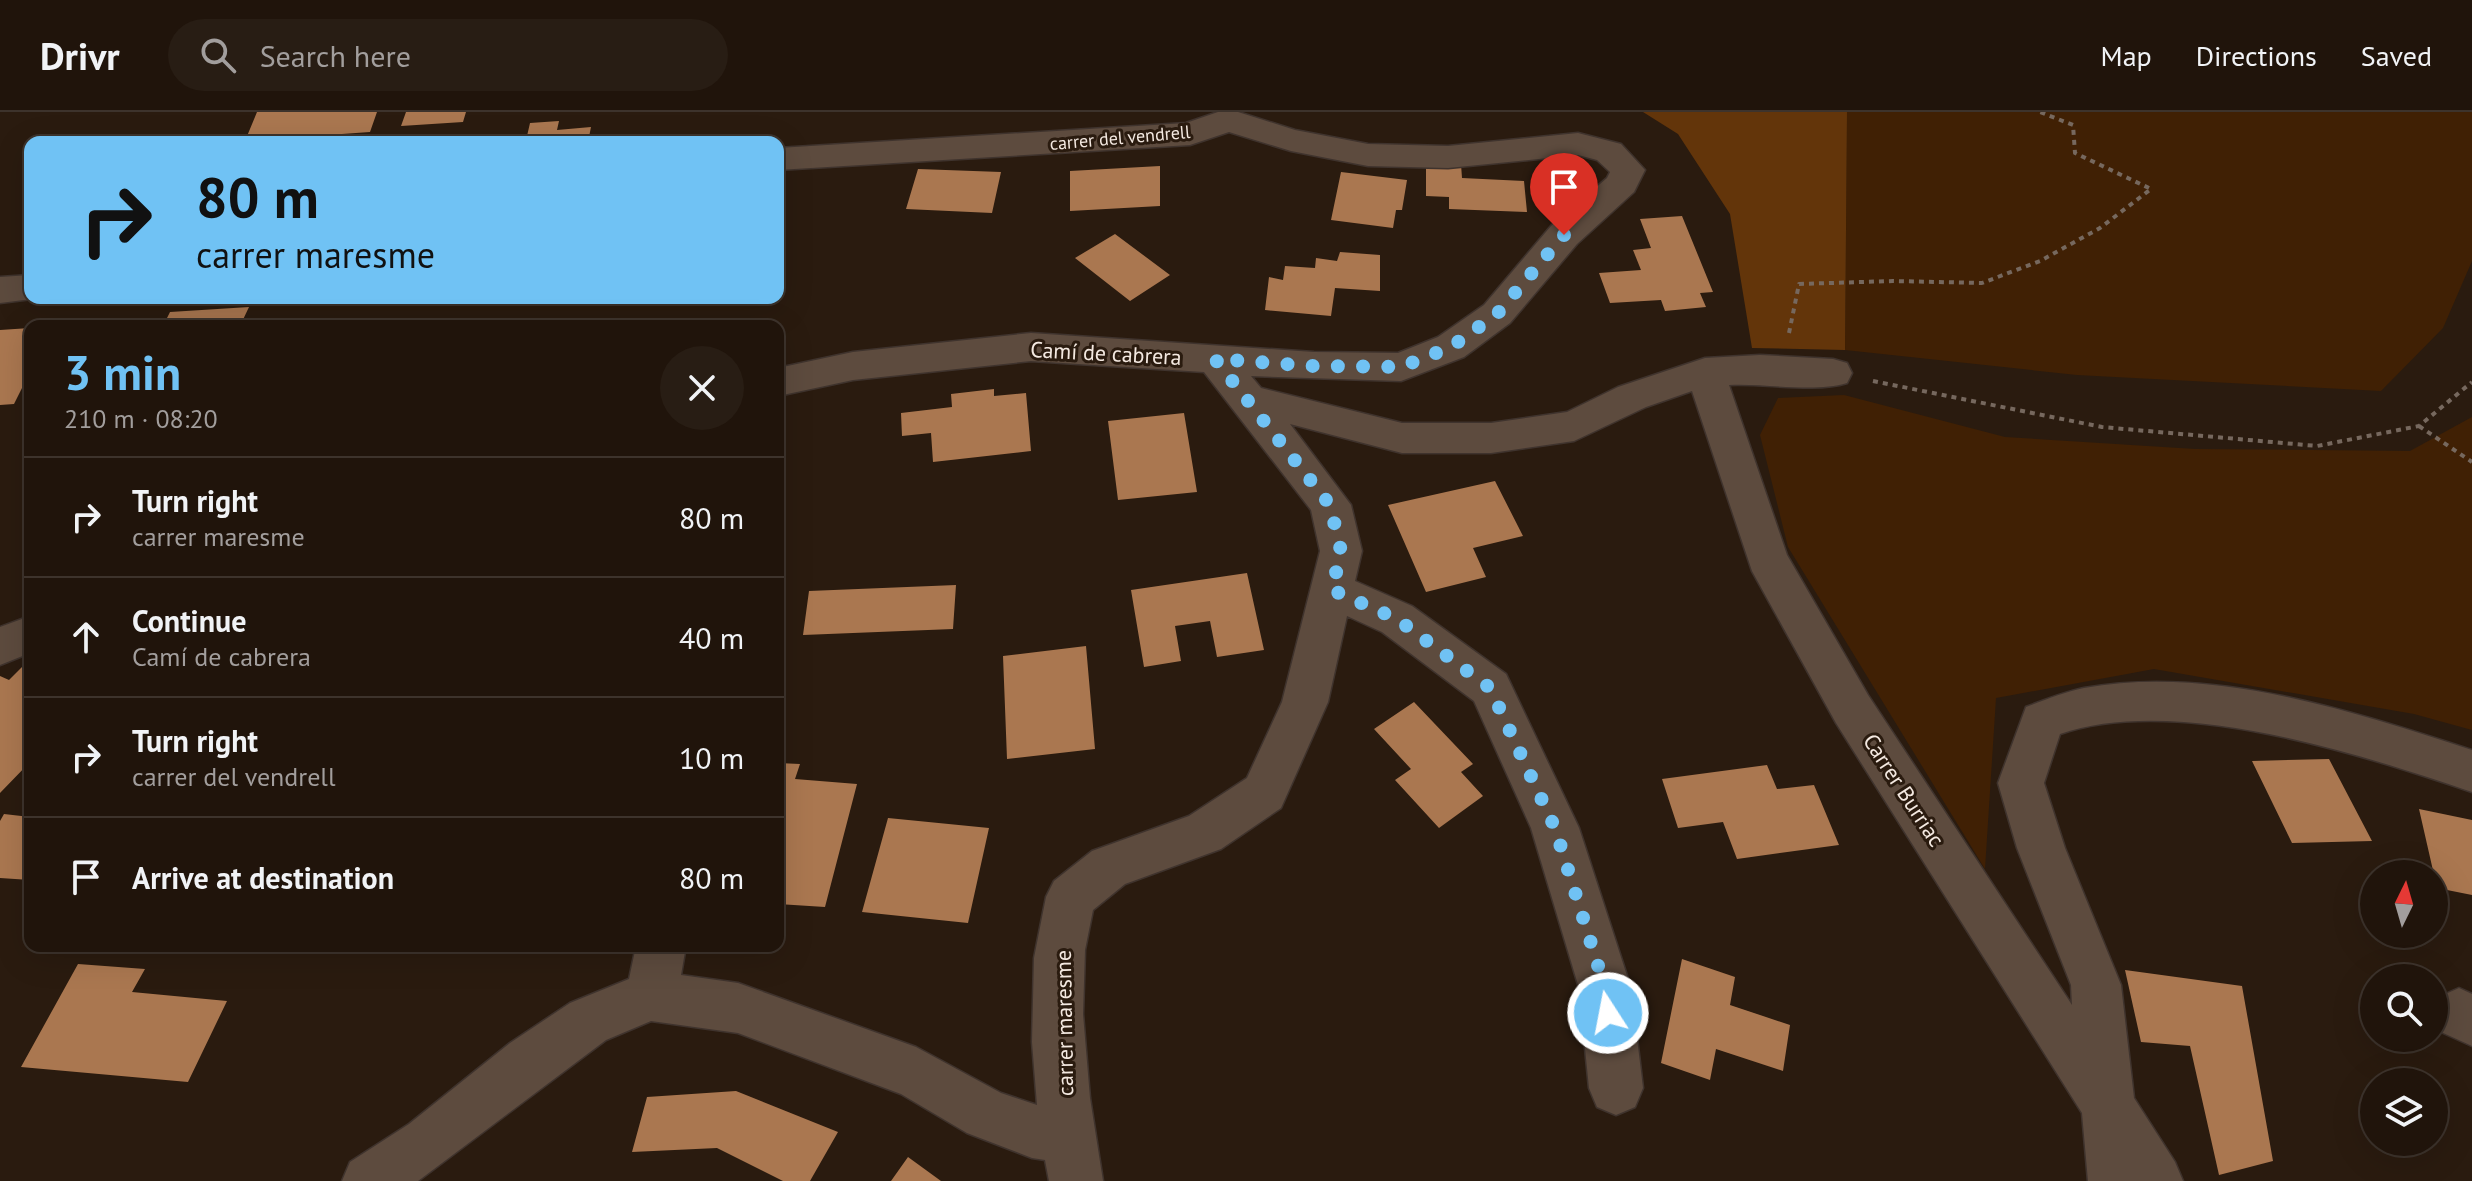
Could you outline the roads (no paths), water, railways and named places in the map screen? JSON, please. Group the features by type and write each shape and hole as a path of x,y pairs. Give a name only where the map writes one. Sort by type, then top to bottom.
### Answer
{"street":[{"name":"carrer del vendrell","path":"784,159 1190,134 1218,116 1291,140 1368,155 1448,157 1578,144 1609,152 1628,170 1622,184 1564,235 1497,314 1451,347 1401,367 1314,366 1215,359"},
{"path":"0,290 24,288"},
{"name":"Camí de cabrera","path":"784,381 853,366 1031,347 1215,359"},
{"path":"1215,359 1248,399 1402,438 1491,438 1574,426 1632,397 1705,372 1782,370 1833,373"},
{"name":"Carrer Burriac","path":"1705,372 1767,559 1852,709 2156,1181"},
{"name":"carrer maresme","path":"1072,1158 1059,1046 1059,956 1071,897 1109,867 1204,833 1264,793 1305,702 1332,590 1341,551 1330,505 1248,399"},
{"path":"1332,590 1397,619 1490,688 1555,828 1605,988 1616,1088"},
{"path":"0,646 24,636"},
{"path":"2115,1181 2096,985 2041,848 2021,783 2042,721 2086,707 2148,703 2267,713 2387,743 2472,771"},
{"path":"651,996 660,952"},
{"path":"369,1181 428,1143 529,1062 588,1021 651,996 738,1008 916,1073 986,1114 1032,1131 1072,1158"}]}
